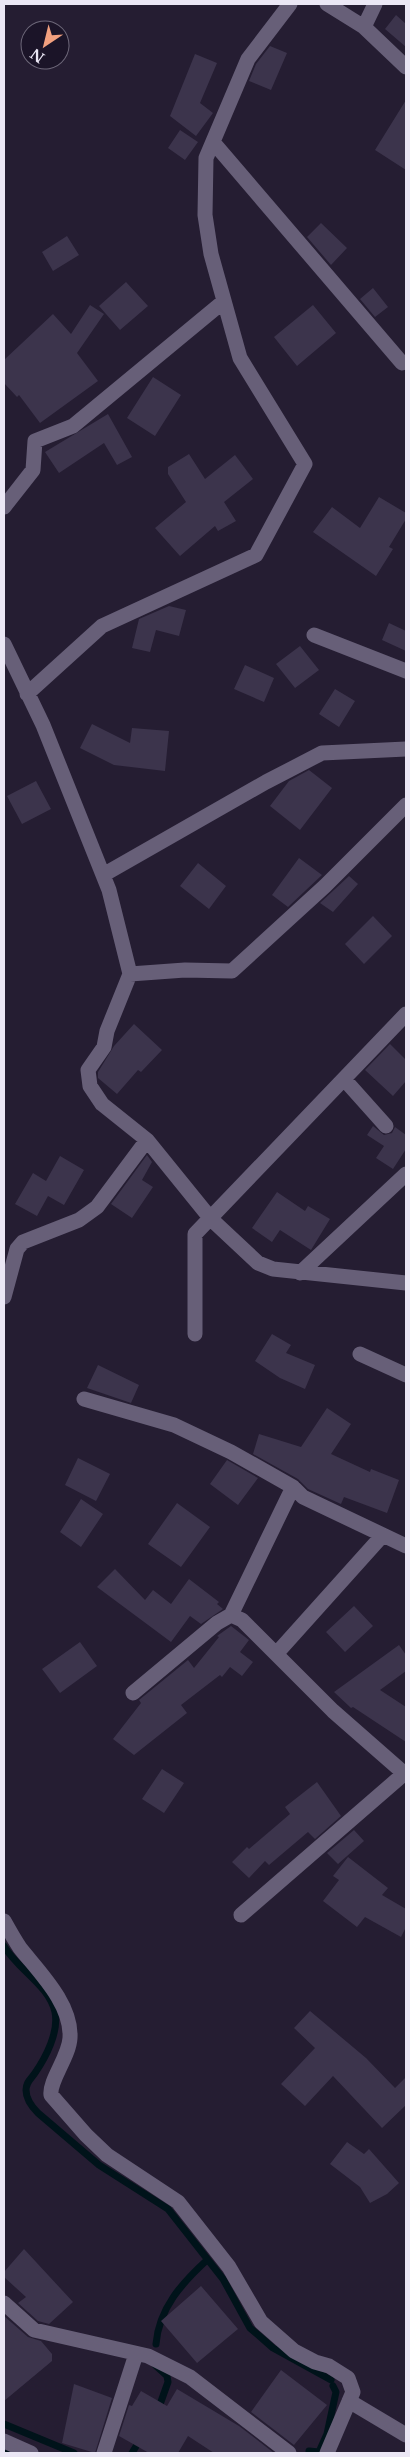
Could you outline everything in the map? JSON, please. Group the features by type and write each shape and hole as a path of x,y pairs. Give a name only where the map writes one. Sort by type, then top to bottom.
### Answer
{"street":[{"path":"27,694 102,626 256,555 305,464 240,358 211,254 205,215 206,158 212,142 248,59 290,4"},
{"path":"328,4 364,27 406,67"},
{"path":"364,27 375,4"},
{"path":"212,142 402,363"},
{"path":"4,507 32,470 35,441 73,426 223,302"},
{"path":"314,635 406,671"},
{"path":"4,644 43,725 103,875 130,974 107,1031 104,1047 88,1070 89,1081 102,1104 146,1140 211,1219 266,1267 300,1273 406,1283"},
{"path":"103,875 266,782 322,753 406,749"},
{"path":"130,974 184,970 232,971 325,886 406,805"},
{"path":"195,1334 195,1234 406,1014"},
{"path":"344,1079 386,1126"},
{"path":"4,1297 17,1249 22,1242 79,1220 97,1206 146,1140"},
{"path":"300,1273 406,1174"},
{"path":"360,1354 406,1375"},
{"path":"84,1399 174,1425 231,1452 293,1487 303,1496 406,1546"},
{"path":"133,1693 217,1623 232,1615 293,1487"},
{"path":"277,1653 382,1536"},
{"path":"232,1615 242,1620 334,1712 406,1774 241,1915"},
{"path":"4,1921 19,1947 43,1975 62,2005 68,2025 70,2037 62,2068 50,2088 51,2096 107,2155 178,2202 229,2267 260,2322 294,2351 315,2362 329,2366 348,2378 353,2392 327,2453"},
{"path":"4,2303 34,2330 148,2356 190,2377 290,2453"},
{"path":"104,2453 136,2354"},
{"path":"349,2401 406,2435"},
{"path":"4,2441 31,2453"}],"building":[{"path":"396,15 406,24 406,47 385,29"},
{"path":"270,46 287,53 271,90 249,81 256,64"},
{"path":"195,54 217,63 200,103 213,113 196,136 170,116"},
{"path":"406,100 406,170 375,150"},
{"path":"180,130 198,142 185,160 168,148"},
{"path":"321,223 347,248 331,265 307,237"},
{"path":"67,236 79,255 53,271 42,252"},
{"path":"126,282 148,306 120,330 99,306"},
{"path":"373,288 388,307 375,317 360,299"},
{"path":"90,305 104,314 77,353 98,381 40,423 19,395 17,397 4,383 4,360 53,314 71,334"},
{"path":"313,305 336,333 297,366 274,337"},
{"path":"153,377 181,395 155,436 127,418"},
{"path":"108,414 132,457 117,465 104,443 59,473 45,452"},
{"path":"189,454 205,479 235,455 253,479 224,502 236,521 218,531 215,526 180,556 155,528 186,502 168,474 168,467"},
{"path":"379,497 406,513 406,519 389,547 393,549 376,576 313,532 332,507 360,528"},
{"path":"169,606 186,610 179,636 156,630 150,652 132,648 139,619"},
{"path":"389,623 406,631 406,651 382,640"},
{"path":"300,646 319,670 295,688 276,664"},
{"path":"245,665 274,678 264,702 234,689"},
{"path":"335,689 355,701 339,727 319,714"},
{"path":"92,724 130,743 132,728 169,731 165,771 114,765 80,748"},
{"path":"309,770 332,788 300,830 270,806 289,781"},
{"path":"36,781 51,809 22,824 7,796"},
{"path":"299,858 322,875 288,907 272,895"},
{"path":"198,863 226,886 209,909 180,886"},
{"path":"349,876 358,884 333,912 320,903"},
{"path":"373,916 392,936 364,964 345,944"},
{"path":"134,1024 162,1050 141,1072 138,1070 117,1094 98,1078 98,1072 114,1046"},
{"path":"390,1044 406,1060 406,1081 393,1096 365,1070"},
{"path":"373,1126 384,1135 392,1133 395,1127 406,1135 406,1149 393,1169 376,1158 384,1146 367,1135"},
{"path":"147,1155 152,1162 142,1180 153,1187 132,1218 111,1204"},
{"path":"60,1156 84,1170 64,1205 48,1196 37,1216 15,1204 33,1173 46,1181"},
{"path":"277,1192 305,1211 308,1206 330,1219 311,1250 280,1230 272,1242 252,1228"},
{"path":"272,1334 291,1345 286,1353 315,1365 305,1389 280,1378 255,1361"},
{"path":"98,1365 139,1385 131,1403 87,1388"},
{"path":"327,1408 351,1424 331,1454 370,1472 371,1469 399,1480 387,1513 344,1497 341,1504 308,1489 298,1479 253,1454 259,1434 301,1447"},
{"path":"78,1458 110,1474 96,1501 65,1485"},
{"path":"227,1460 258,1478 238,1505 210,1484"},
{"path":"81,1499 103,1514 81,1547 60,1532"},
{"path":"177,1503 210,1527 181,1567 148,1544"},
{"path":"115,1569 145,1600 153,1590 171,1604 189,1579 219,1602 217,1604 223,1609 201,1624 190,1616 171,1642 97,1587"},
{"path":"354,1606 373,1626 345,1652 326,1632"},
{"path":"231,1626 249,1640 240,1652 253,1662 242,1676 230,1667 222,1677 220,1675 181,1705 187,1713 134,1755 113,1739 141,1703 139,1700 188,1660 194,1668 219,1637 217,1636"},
{"path":"80,1642 97,1666 60,1693 42,1669"},
{"path":"399,1645 406,1655 406,1671 380,1690 406,1707 406,1742 353,1707 351,1708 334,1692"},
{"path":"162,1769 184,1783 164,1813 142,1799"},
{"path":"317,1782 341,1816 315,1839 308,1832 269,1865 265,1861 249,1878 232,1862 247,1847 249,1849 290,1814 285,1807"},
{"path":"354,1830 364,1841 338,1864 327,1853"},
{"path":"348,1857 388,1888 382,1895 406,1909 406,1927 401,1937 365,1917 357,1927 323,1901 339,1880 333,1876"},
{"path":"310,2011 366,2058 395,2088 406,2077 406,2105 382,2128 333,2076 305,2106 281,2084 315,2048 294,2028"},
{"path":"347,2142 364,2154 369,2149 399,2183 387,2194 370,2203 360,2187 330,2164"},
{"path":"24,2249 73,2302 49,2324 38,2321 18,2303 26,2297 4,2277 4,2272"},
{"path":"201,2286 238,2329 197,2363 161,2321"},
{"path":"4,2316 28,2337 41,2341 52,2354 52,2361 4,2401"},
{"path":"281,2370 327,2405 294,2445 251,2412"},
{"path":"74,2384 112,2398 95,2453 62,2443"},
{"path":"177,2389 239,2426 274,2453 214,2453 188,2436 178,2453 149,2453 119,2436 129,2405 132,2406 141,2391 167,2406"}],"waterway":[{"path":"4,1946 40,1985 52,2002 55,2012 56,2020 51,2044 26,2087 27,2097 38,2113 99,2165 168,2209 223,2279 250,2328 273,2348 331,2380"},
{"path":"156,2344 162,2319 173,2297 207,2260"},
{"path":"155,2365 167,2376 168,2382 158,2410"},
{"path":"309,2451 319,2452 327,2434 336,2392 333,2386"},
{"path":"4,2424 74,2453"},
{"path":"132,2453 141,2438"},
{"path":"4,2449 12,2453"}]}
